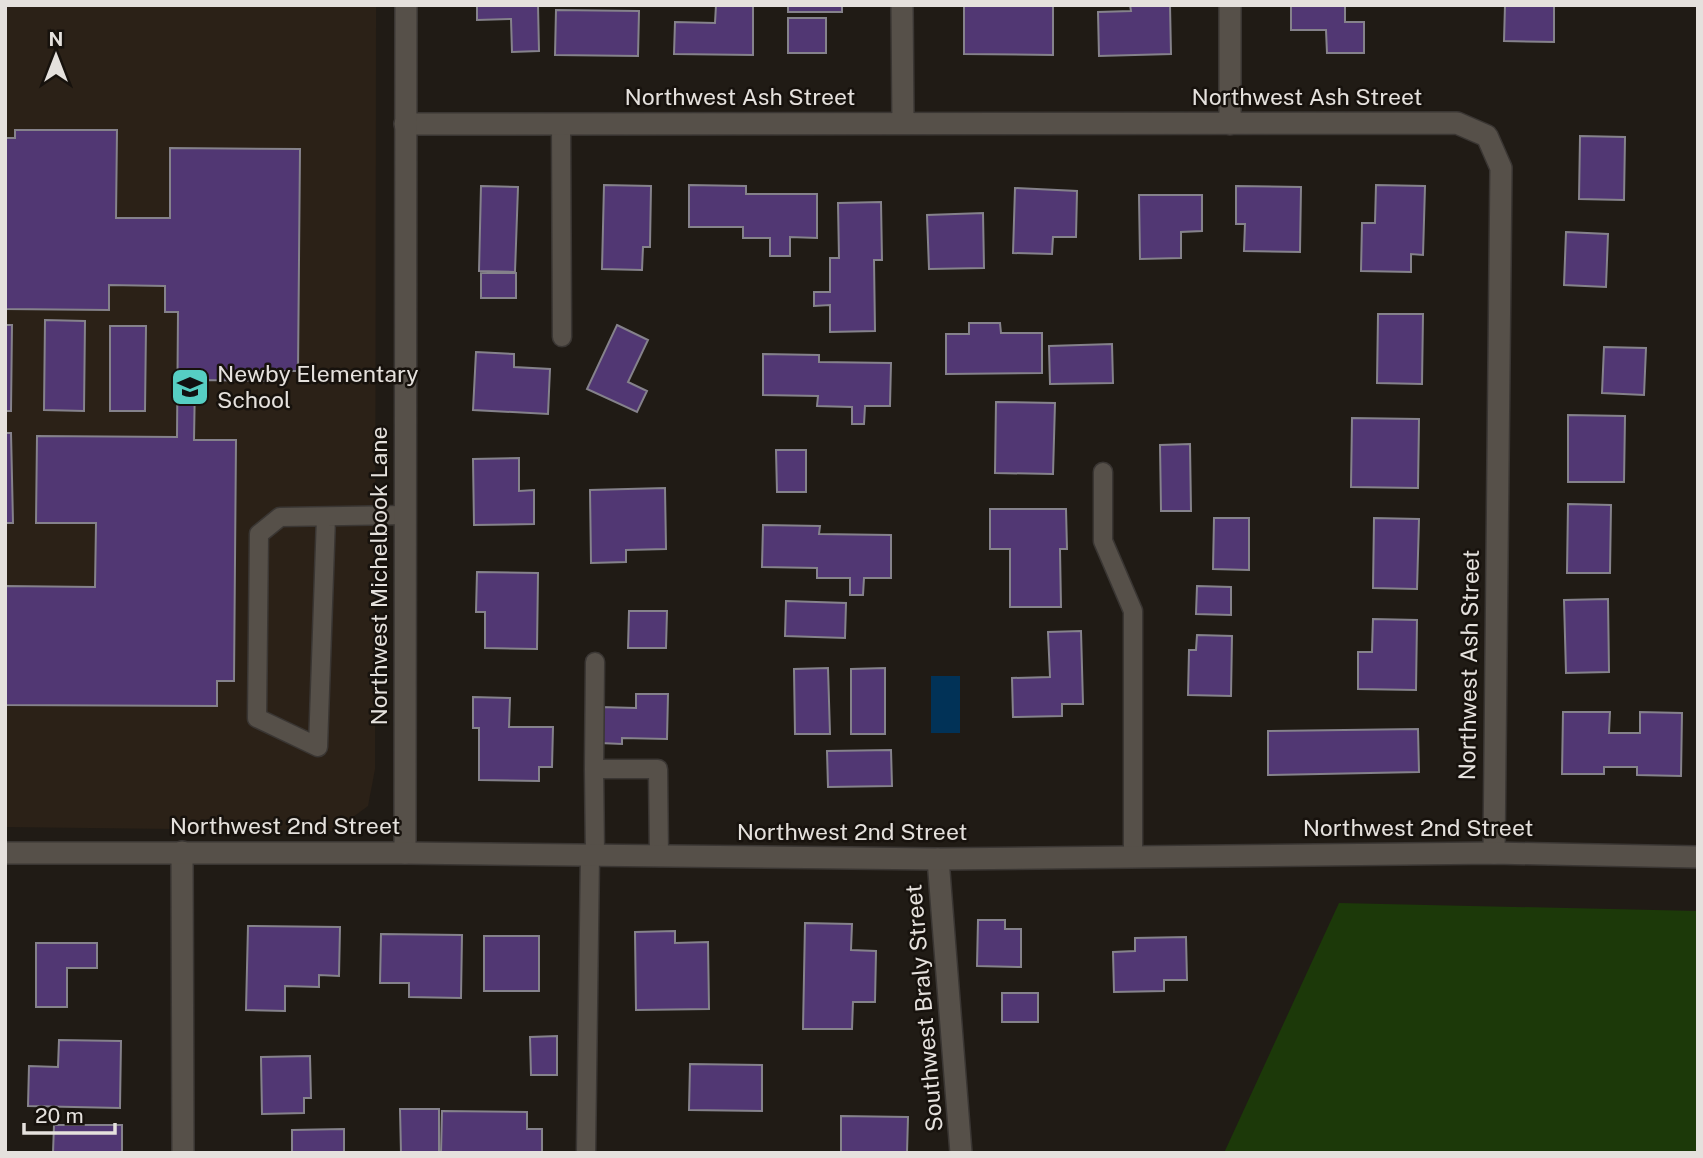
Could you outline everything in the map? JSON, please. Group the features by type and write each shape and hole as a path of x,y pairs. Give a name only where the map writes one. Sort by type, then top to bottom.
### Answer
{"street":[{"name":"Northwest Michelbook Lane","path":"405,5 405,853"},
{"path":"902,5 903,123"},
{"path":"1230,5 1230,124"},
{"name":"Northwest Ash Street","path":"405,124 1457,123 1487,136 1501,168 1494,853"},
{"path":"183,852 183,1153"},
{"name":"Northwest 2nd Street","path":"5,853 405,853 938,859 1494,853 1698,857"},
{"name":"Southwest Braly Street","path":"938,859 961,1153"}],"lane":[{"path":"561,124 562,337"},
{"path":"1103,472 1103,541 1133,611 1133,858"},
{"path":"326,517 318,747 257,718 258,534 280,517 405,515"},
{"path":"586,1153 595,662"},
{"path":"594,769 658,769 659,857"}],"shaded area":[{"name":"Newby Elementary School","path":"5,5 376,5 375,769 368,806 334,831 5,827"}],"green space":[{"path":"1339,903 1698,911 1698,1153 1224,1153"}],"water":[{"path":"931,676 960,676 960,733 931,733"}],"building":[{"path":"477,5 538,5 539,51 512,52 511,19 477,20"},
{"path":"716,5 753,5 753,55 674,54 675,22 715,23"},
{"path":"788,5 842,5 842,12 788,12"},
{"path":"964,5 1053,5 1053,55 964,54"},
{"path":"1130,5 1170,5 1171,54 1099,56 1098,12 1131,11"},
{"path":"1291,5 1345,5 1345,22 1364,22 1364,53 1327,53 1326,30 1291,30"},
{"path":"1505,5 1554,5 1554,42 1504,41"},
{"path":"556,10 639,11 638,56 555,55"},
{"path":"788,18 826,18 826,53 788,53"},
{"path":"15,130 117,130 116,218 170,218 170,148 300,149 298,371 268,371 268,381 195,380 194,440 236,440 234,681 217,681 217,706 5,705 5,586 95,587 96,523 36,523 37,436 177,437 178,312 165,312 165,286 109,285 109,310 5,309 5,138 15,138"},
{"path":"1580,136 1625,137 1624,200 1579,199"},
{"path":"604,185 651,186 650,247 643,247 642,270 602,269"},
{"path":"689,185 746,186 746,194 817,194 817,238 790,237 790,256 770,256 770,238 743,238 743,227 689,227"},
{"path":"1376,185 1425,186 1423,255 1411,254 1411,272 1361,271 1362,223 1375,223"},
{"path":"481,186 518,187 515,272 479,271"},
{"path":"1236,186 1301,187 1300,252 1244,251 1245,224 1236,224"},
{"path":"1015,188 1077,191 1076,237 1053,237 1052,254 1013,253"},
{"path":"1139,195 1202,195 1202,231 1181,232 1181,258 1140,259"},
{"path":"881,202 882,260 874,260 875,331 830,332 830,305 814,306 814,292 830,292 830,258 839,258 838,203"},
{"path":"983,213 984,268 929,269 927,215"},
{"path":"1566,232 1608,234 1606,287 1564,285"},
{"path":"481,273 516,273 516,298 481,298"},
{"path":"1378,314 1423,314 1422,384 1377,383"},
{"path":"45,320 85,321 84,411 44,410"},
{"path":"969,323 1000,323 1001,333 1042,333 1042,373 946,374 946,334 969,334"},
{"path":"5,325 12,325 11,411 5,411"},
{"path":"617,325 648,340 628,382 647,391 637,412 587,389"},
{"path":"110,326 146,326 145,411 110,411"},
{"path":"1112,344 1113,383 1050,384 1049,346"},
{"path":"1604,347 1646,348 1644,395 1602,393"},
{"path":"476,352 514,354 514,367 550,369 548,414 473,410"},
{"path":"763,354 819,355 819,362 891,363 890,406 865,406 864,424 852,424 852,407 817,406 818,396 763,395"},
{"path":"996,402 1055,403 1053,474 995,473"},
{"path":"1568,415 1625,416 1624,482 1568,482"},
{"path":"1352,418 1419,419 1418,488 1351,487"},
{"path":"5,433 11,433 13,523 5,523"},
{"path":"1190,444 1191,511 1161,511 1160,445"},
{"path":"776,450 806,450 806,492 777,492"},
{"path":"519,458 519,491 534,490 534,524 474,525 473,459"},
{"path":"665,488 666,549 626,550 626,562 591,563 590,490"},
{"path":"1568,504 1611,505 1610,573 1567,573"},
{"path":"990,509 1066,509 1067,549 1060,549 1061,607 1010,607 1010,549 990,549"},
{"path":"1214,518 1249,518 1249,570 1213,569"},
{"path":"1374,518 1419,519 1417,589 1373,588"},
{"path":"763,525 820,526 819,534 891,535 891,578 864,578 863,595 850,595 850,578 817,578 817,568 762,567"},
{"path":"477,572 538,573 537,649 485,648 485,612 476,612"},
{"path":"1197,586 1231,587 1231,615 1196,614"},
{"path":"1608,599 1609,672 1566,673 1564,600"},
{"path":"786,601 846,603 845,638 785,636"},
{"path":"629,611 667,611 666,648 628,648"},
{"path":"1373,619 1417,620 1416,690 1358,689 1358,652 1372,652"},
{"path":"1081,631 1083,704 1062,704 1062,716 1013,717 1012,678 1050,677 1048,632"},
{"path":"1197,635 1232,636 1231,696 1188,695 1189,650 1196,650"},
{"path":"828,668 830,734 795,734 794,669"},
{"path":"885,668 885,734 851,734 851,669"},
{"path":"636,694 668,694 667,739 622,738 622,744 600,743 601,707 636,708"},
{"path":"473,697 510,698 509,727 553,727 552,767 539,767 539,781 479,780 479,728 473,728"},
{"path":"1563,712 1610,712 1609,733 1640,733 1640,712 1682,713 1681,776 1637,775 1637,767 1604,767 1604,774 1562,774"},
{"path":"1418,729 1419,772 1268,775 1268,731"},
{"path":"891,750 892,786 828,787 827,751"},
{"path":"978,920 1005,920 1005,929 1021,929 1021,967 977,966"},
{"path":"805,923 852,924 851,950 876,951 875,1002 853,1002 852,1029 803,1029"},
{"path":"248,926 340,927 339,976 319,975 319,987 285,986 285,1011 246,1010"},
{"path":"675,931 675,943 708,942 709,1009 636,1010 635,932"},
{"path":"381,934 462,935 461,998 409,997 409,983 380,983"},
{"path":"484,936 539,936 539,991 484,991"},
{"path":"1186,937 1187,980 1164,980 1164,991 1114,992 1113,952 1135,951 1135,938"},
{"path":"36,943 97,943 97,968 67,968 67,1007 36,1007"},
{"path":"1002,993 1038,993 1038,1022 1002,1022"},
{"path":"557,1036 557,1075 531,1075 530,1037"},
{"path":"59,1040 121,1041 120,1108 28,1106 29,1066 58,1067"},
{"path":"310,1056 311,1098 304,1098 304,1113 262,1114 261,1057"},
{"path":"690,1064 762,1065 762,1111 689,1110"},
{"path":"400,1109 439,1109 439,1153 401,1153"},
{"path":"442,1111 527,1112 527,1129 542,1129 542,1153 441,1153"},
{"path":"841,1116 908,1117 907,1153 841,1153"},
{"path":"54,1125 122,1125 122,1153 53,1153"},
{"path":"344,1129 344,1153 292,1153 292,1130"}],"place":[{"name":"Newby Elementary School","path":"190,387"}]}
